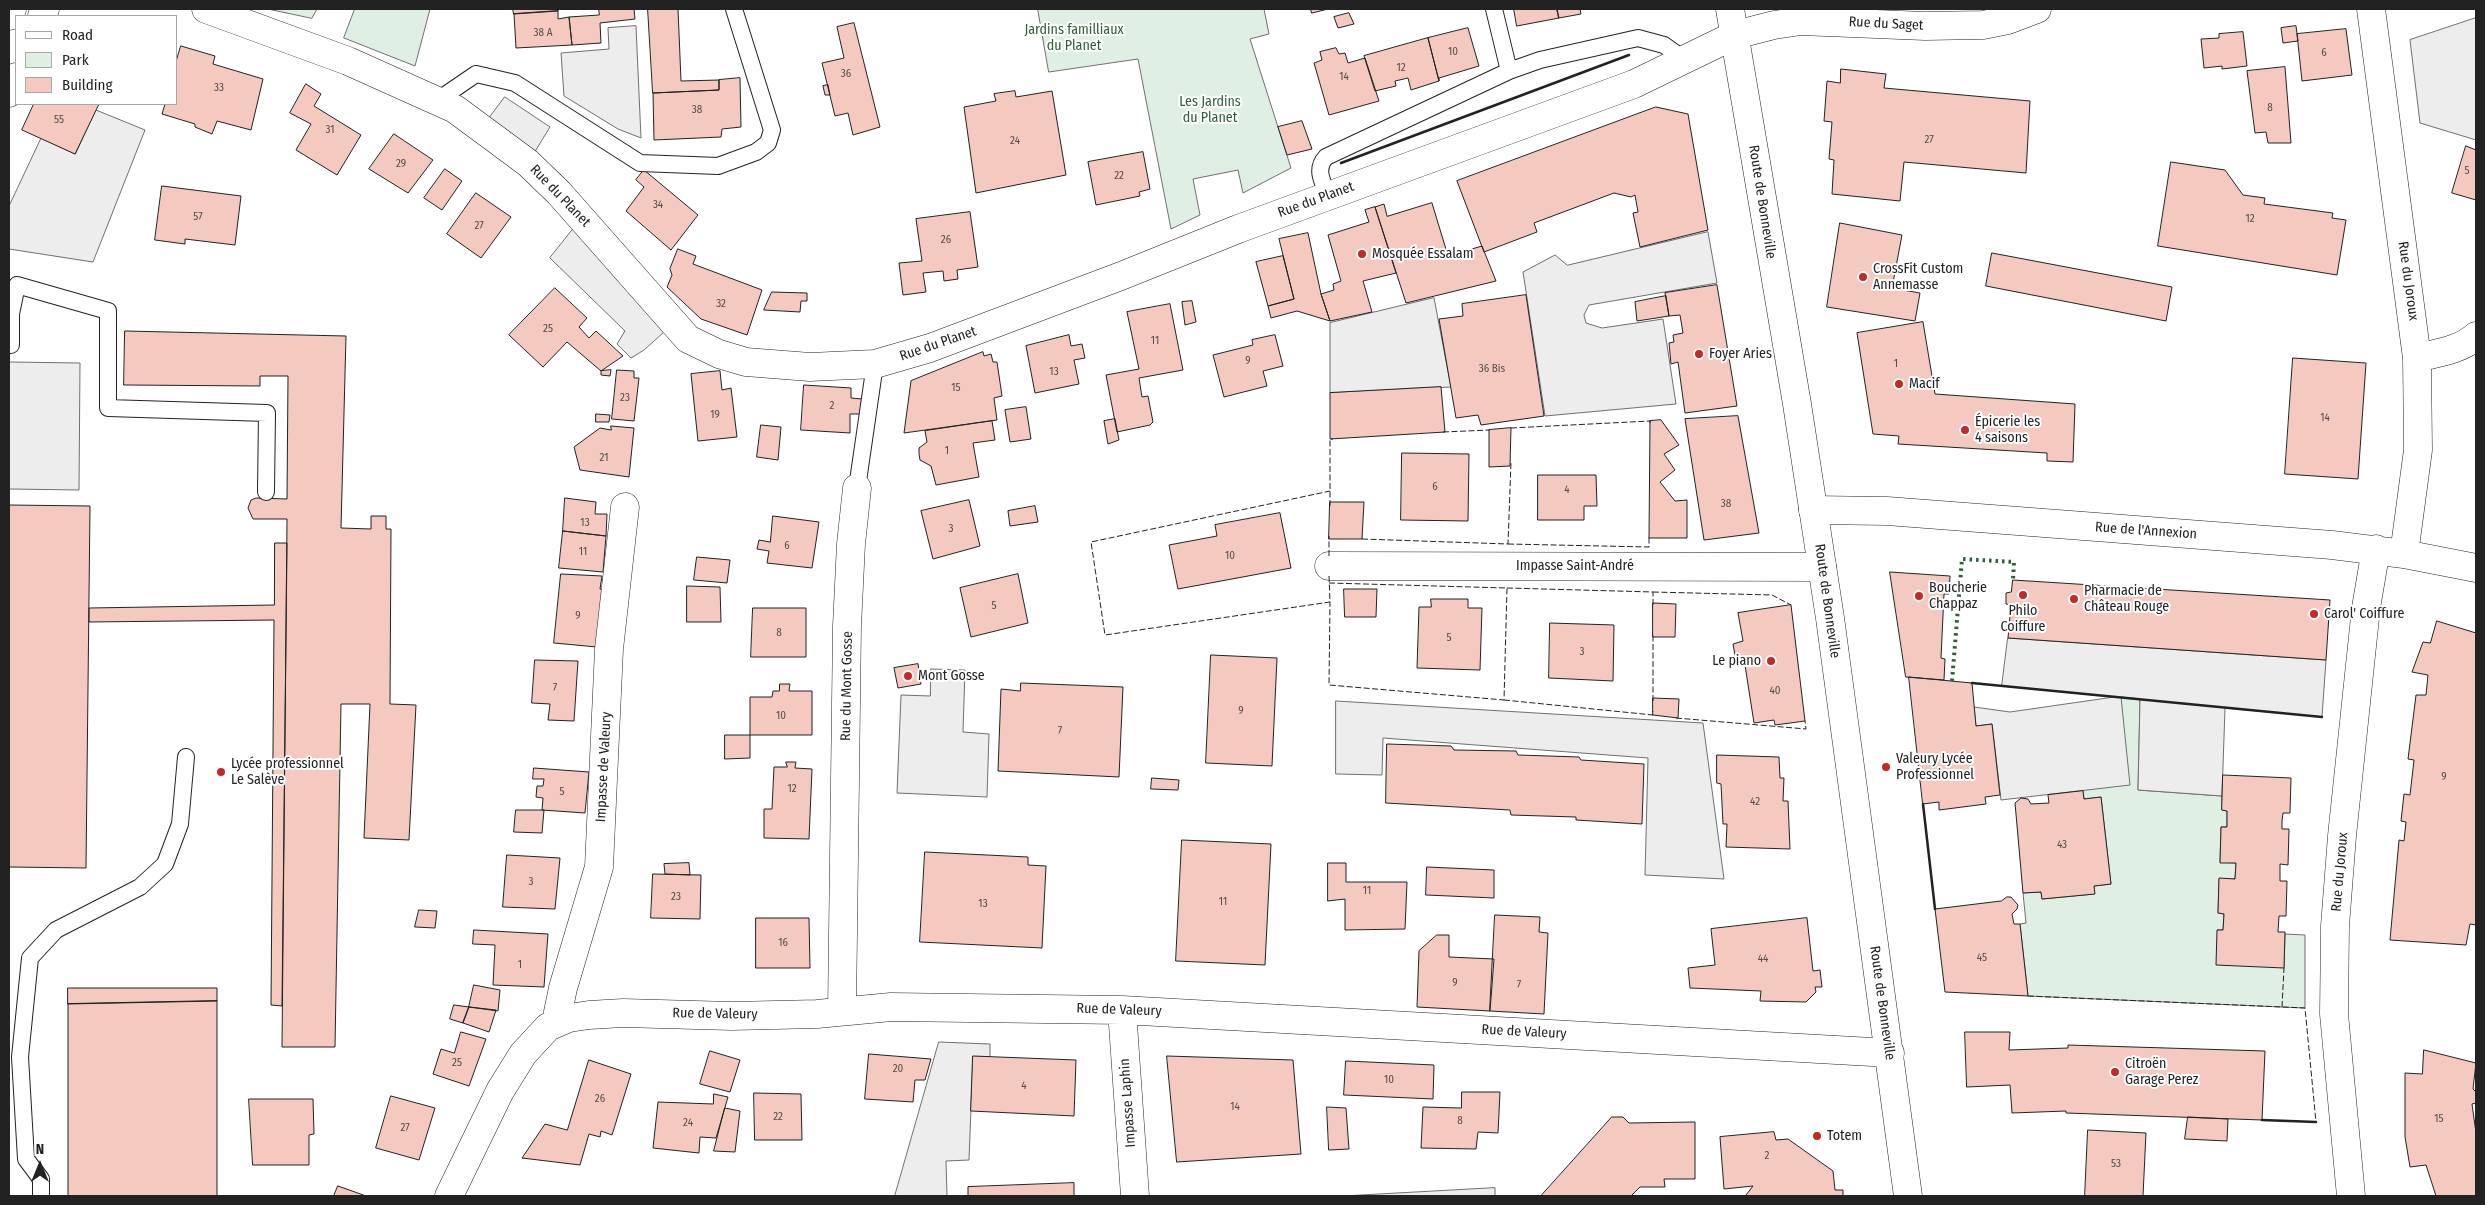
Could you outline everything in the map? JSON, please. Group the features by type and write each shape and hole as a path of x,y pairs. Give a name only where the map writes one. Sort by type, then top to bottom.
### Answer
{"street":[{"path":"9,16 12,9"},
{"name":"Rue du Planet","path":"206,9 348,62 455,109 528,163 582,218 688,339 736,360 759,364 810,367 876,364 962,337 1328,195 1634,84 1685,60 1733,22"},
{"name":"Rue du Saget","path":"1733,22 1774,24 1801,21 1968,26 1996,23 2037,9"},
{"name":"Rue du Joroux","path":"2370,9 2417,358 2418,450 2404,554"},
{"name":"Route de Bonneville","path":"1733,22 1822,567 1890,1053 1908,1196"},
{"path":"9,93 15,79"},
{"path":"2417,358 2443,352 2472,340 2476,336"},
{"name":"Rue du Mont Gosse","path":"842,1010 847,626 851,544 857,488"},
{"name":"Impasse de Valeury","path":"556,1022 563,988 599,867 609,649 625,507"},
{"name":"Rue de l'Annexion","path":"1813,510 1887,511 2376,550 2476,568"},
{"name":"Rue du Joroux","path":"2351,1196 2334,1014 2335,926 2342,836 2366,608 2376,550"},
{"name":"Impasse Saint-André","path":"1329,566 1822,567"},
{"name":"Rue de Valeury","path":"449,1196 500,1091 529,1047 544,1030 556,1022 579,1016 623,1013 732,1016 817,1014 842,1010 891,1007 1122,1010 1890,1053"},
{"name":"Impasse Laphin","path":"1122,1010 1135,1196"}],"lane":[{"path":"438,100 476,74 516,83 640,163 718,166 756,152 768,143 772,130 734,9"},
{"path":"1494,9 1509,71"},
{"path":"1328,195 1320,175 1322,161 1326,156 1509,71 1540,60 1638,38 1664,44 1685,60"},
{"path":"11,345 11,314 17,285 108,311 108,408 267,413 266,492"},
{"name":"Rue du Mont Gosse","path":"857,488 876,364"},
{"path":"41,1196 41,1179 26,1159 14,1058 30,958 56,930 140,887 165,864 180,824 186,757"}],"green space":[{"path":"268,9 317,9 312,18"},
{"path":"355,9 430,9 415,66 344,38"},
{"name":"Les Jardins du Planet","path":"1038,9 1264,9 1269,34 1250,39 1291,168 1243,193 1238,170 1193,179 1200,215 1171,229 1138,59 1049,72"},
{"path":"2121,697 2140,699 2138,790 2222,796 2222,810 2227,811 2227,827 2221,827 2220,862 2236,863 2235,879 2219,879 2218,913 2224,914 2223,930 2217,930 2284,968 2285,934 2305,935 2305,1008 2028,996 2020,924 2026,923 2023,893 2041,892 2042,899 2094,894 2094,886 2111,884 2101,797 2084,799 2083,791"}],"shaded area":[{"path":"2476,18 2476,140 2420,123 2410,40"},
{"path":"636,26 641,138 618,129 564,96 561,53 609,49 608,28"},
{"path":"505,97 550,127 528,163 481,129"},
{"path":"96,110 145,130 93,262 9,249 9,206 41,138 75,154"},
{"path":"582,218 673,324 644,350 631,358 617,344 625,331 550,258"},
{"path":"1708,232 1717,283 1589,305 1584,315 1586,323 1602,328 1663,319 1676,404 1545,416 1523,272 1555,255 1567,265"},
{"path":"1434,298 1451,387 1330,393 1330,323"},
{"path":"9,362 80,363 79,490 9,489"},
{"path":"2008,638 2326,660 2322,717 2225,708 2222,796 2138,790 2140,699 2121,697 2130,785 2001,800 1992,724 1976,726 1974,707 2010,712 2114,697 2002,686"},
{"path":"931,669 965,670 963,732 989,734 987,797 897,793 901,695 930,696"},
{"path":"1336,701 1703,723 1724,879 1645,875 1648,758 1383,738 1382,775 1336,774"},
{"path":"939,1042 990,1044 990,1057 973,1057 969,1160 946,1161 947,1196 895,1196"},
{"path":"1495,1188 1495,1196 1343,1196"}],"building":[{"path":"513,9 558,9 558,11 514,14"},
{"path":"599,9 634,9 635,19 600,23 601,43 572,45 569,17 599,15"},
{"path":"648,9 678,9 681,81 719,80 719,90 653,93"},
{"path":"1311,9 1328,9 1312,13"},
{"path":"1514,9 1557,9 1559,18 1517,26"},
{"path":"1557,9 1580,9 1581,14 1559,18"},
{"path":"558,11 558,19 569,17 572,45 516,48 514,14"},
{"path":"1349,13 1354,24 1338,28 1334,17"},
{"path":"854,23 880,127 853,135 848,113 835,116 822,63 844,58 837,27"},
{"path":"2296,26 2298,41 2283,43 2281,28"},
{"path":"1468,28 1479,66 1439,78 1439,81 1428,38"},
{"path":"2346,29 2352,75 2302,81 2297,34"},
{"path":"2243,32 2247,66 2222,69 2222,66 2204,68 2201,39 2219,38 2219,34"},
{"path":"1428,38 1439,81 1411,90 1408,78 1395,81 1396,86 1375,91 1364,56"},
{"path":"181,46 215,56 213,64 263,79 251,130 217,121 212,134 195,127 195,124 162,114 165,105 178,105 178,56"},
{"path":"1336,48 1339,54 1345,53 1348,63 1365,58 1379,101 1329,115 1314,63 1322,60 1320,52"},
{"path":"2285,67 2291,143 2268,143 2266,132 2255,133 2247,71"},
{"path":"1841,69 1886,74 1884,88 2030,101 2026,173 1904,162 1900,201 1832,194 1834,160 1829,159 1832,122 1824,121 1827,81 1840,83"},
{"path":"740,78 741,127 722,129 721,137 654,140 653,93 719,90 719,80"},
{"path":"306,84 321,94 314,106 361,135 337,175 296,150 311,124 290,113"},
{"path":"828,85 830,95 825,95 823,86"},
{"path":"1015,91 1016,97 1052,91 1066,175 976,193 964,107 996,101 994,94"},
{"path":"34,105 99,105 75,154 22,130"},
{"path":"1656,107 1688,114 1708,230 1640,247 1633,213 1638,212 1635,195 1631,197 1614,193 1534,223 1537,232 1484,252 1457,181"},
{"path":"1302,121 1312,149 1287,155 1278,127"},
{"path":"394,134 433,160 408,193 369,169"},
{"path":"2466,146 2476,150 2476,200 2452,193"},
{"path":"1143,152 1150,189 1139,192 1140,196 1096,205 1088,162"},
{"path":"2171,162 2225,170 2243,195 2265,198 2264,204 2333,213 2332,218 2346,220 2337,275 2158,246"},
{"path":"445,169 462,181 442,210 424,198"},
{"path":"644,170 698,215 671,250 626,211 644,187 636,180"},
{"path":"162,186 241,196 235,245 185,239 185,244 155,240"},
{"path":"476,193 511,217 481,258 447,234"},
{"path":"1432,203 1448,256 1482,246 1496,281 1406,303 1375,207 1384,204 1387,216"},
{"name":"Mosquée Essalam","path":"1375,207 1396,273 1363,281 1372,312 1330,321 1321,294 1334,290 1333,284 1341,281 1328,235 1369,222 1365,210"},
{"path":"970,212 978,267 957,270 958,279 944,281 943,271 923,273 926,292 903,295 899,263 922,261 916,219"},
{"name":"CrossFit Custom Annemasse","path":"1840,223 1902,235 1892,288 1920,293 1915,321 1827,307"},
{"path":"1308,233 1321,294 1330,321 1297,311 1271,318 1268,306 1294,299 1279,239"},
{"path":"678,249 696,256 693,264 762,290 747,335 701,319 667,287 672,275 670,269"},
{"path":"1992,253 2172,287 2166,321 1986,286"},
{"path":"1283,256 1294,299 1268,306 1256,262"},
{"name":"Foyer Aries","path":"1717,285 1737,406 1685,413 1678,362 1671,364 1669,343 1674,342 1673,335 1683,333 1680,315 1669,316 1665,293"},
{"path":"555,288 587,318 579,327 589,338 596,331 623,356 601,371 567,342 543,367 509,335"},
{"path":"772,292 807,293 807,301 801,301 800,312 764,310"},
{"path":"1526,295 1544,416 1481,425 1478,415 1456,418 1439,319 1463,316 1462,304"},
{"path":"1666,296 1669,316 1637,321 1635,302"},
{"path":"1192,301 1196,322 1185,325 1182,302"},
{"path":"1170,304 1183,370 1139,378 1142,397 1148,396 1153,422 1150,425 1117,432 1106,375 1139,369 1127,312"},
{"path":"1923,322 1935,394 2075,404 2073,462 2047,461 2047,453 1898,444 1899,436 1873,434 1857,333"},
{"path":"125,331 346,336 341,528 371,529 371,516 386,516 386,529 391,529 390,704 416,705 409,840 364,838 370,704 341,704 335,1047 282,1047 287,519 253,519 248,508 251,500 256,498 287,499 288,376 260,376 260,386 124,385"},
{"path":"1069,335 1071,346 1082,344 1085,358 1074,360 1079,384 1035,393 1026,346"},
{"path":"1275,335 1283,366 1263,371 1267,386 1224,397 1213,355 1253,345 1252,340"},
{"path":"983,352 984,356 991,354 993,362 997,362 1002,396 994,398 997,420 904,433 911,381"},
{"path":"2293,358 2366,363 2358,479 2285,474"},
{"path":"611,370 610,376 601,375 601,371"},
{"path":"617,370 634,371 634,378 639,378 634,421 612,419"},
{"path":"720,371 722,390 731,388 737,437 698,441 691,374"},
{"path":"804,385 851,388 851,398 862,399 860,414 850,414 850,433 801,430"},
{"path":"1441,387 1445,432 1330,439 1330,393"},
{"path":"1026,407 1031,439 1010,442 1005,410"},
{"path":"596,414 610,415 609,422 596,422"},
{"path":"1738,416 1759,533 1704,540 1685,419"},
{"path":"1115,419 1119,440 1108,444 1104,421"},
{"path":"1661,420 1679,445 1664,454 1675,470 1660,482 1675,501 1687,500 1687,538 1649,538 1650,421"},
{"path":"992,421 995,440 973,443 979,477 936,485 931,466 920,460 919,448 927,442 925,431"},
{"path":"761,425 781,427 778,460 757,457"},
{"path":"611,426 634,428 629,477 580,470 574,447 600,428 611,430"},
{"path":"1511,428 1510,466 1489,467 1489,430"},
{"path":"1402,453 1469,454 1468,521 1401,520"},
{"path":"1538,475 1596,475 1597,506 1584,506 1584,520 1538,520"},
{"path":"565,498 596,502 595,514 607,514 606,536 563,531"},
{"path":"969,500 980,546 933,559 921,511"},
{"path":"1330,502 1364,502 1362,539 1329,539"},
{"path":"9,505 90,506 86,868 9,867"},
{"path":"1035,506 1038,522 1010,526 1008,511"},
{"path":"1280,513 1291,568 1178,589 1169,545 1217,536 1215,525"},
{"path":"773,516 819,522 812,568 767,563 769,551 757,549 759,540 770,542"},
{"path":"563,531 606,536 603,572 559,568"},
{"path":"275,543 287,543 282,1006 271,1005 274,620 89,622 89,608 274,605"},
{"path":"697,557 730,560 727,583 694,580"},
{"path":"1890,572 1950,576 1949,594 1944,594 1941,658 1945,659 1944,680 1906,677"},
{"path":"561,574 602,576 600,589 603,590 597,647 554,643"},
{"path":"1018,574 1028,623 971,637 960,588"},
{"path":"2013,580 2330,600 2326,660 2008,638 2011,605 2006,604 2006,593 2011,592"},
{"path":"687,586 720,587 721,622 687,622"},
{"path":"1344,589 1377,589 1376,617 1345,617"},
{"path":"1431,599 1468,599 1468,608 1482,608 1480,670 1417,668 1419,607 1431,607"},
{"path":"1653,603 1676,604 1675,637 1653,637"},
{"path":"1791,605 1805,721 1775,725 1774,720 1754,723 1744,659 1736,661 1733,644 1743,641 1738,613"},
{"path":"753,608 806,608 806,657 751,657"},
{"path":"2437,621 2476,633 2476,925 2470,924 2466,945 2390,940 2399,840 2404,841 2406,822 2401,821 2404,794 2410,795 2414,760 2408,759 2416,695 2426,695 2428,675 2412,672 2423,642 2430,643"},
{"path":"1550,623 1614,625 1613,681 1549,678"},
{"path":"1211,655 1277,658 1272,766 1206,763"},
{"path":"535,660 578,661 574,721 548,720 550,704 532,703"},
{"name":"Mont Gosse","path":"918,664 921,684 898,688 894,668"},
{"path":"1909,677 1972,683 1976,726 1992,724 2000,795 1985,797 1986,804 1939,810 1939,802 1923,804"},
{"path":"1021,683 1123,687 1119,777 998,771 1001,689 1020,691"},
{"path":"780,684 790,684 789,691 812,691 812,735 750,735 750,697 772,697 773,691 779,691"},
{"path":"1653,698 1679,699 1678,718 1653,715"},
{"path":"725,735 750,735 750,758 725,759"},
{"path":"1387,744 1451,746 1454,750 1516,751 1518,755 1579,757 1581,760 1644,764 1642,824 1576,820 1576,817 1511,815 1510,810 1386,803"},
{"path":"1717,755 1779,757 1780,778 1784,778 1783,801 1788,801 1790,849 1726,847 1727,824 1723,824 1721,784 1717,783"},
{"path":"786,762 796,762 795,768 812,769 809,839 764,838 764,809 772,809 774,767 787,767"},
{"path":"534,768 589,772 585,813 542,810 543,798 536,797 537,786 543,786 544,779 533,779"},
{"path":"2223,775 2291,778 2290,813 2283,813 2282,821 2282,829 2289,829 2288,865 2280,864 2280,881 2287,881 2286,916 2279,916 2278,932 2285,932 2284,968 2216,965 2217,930 2223,930 2224,914 2218,913 2219,878 2235,879 2236,863 2220,863 2221,827 2227,827 2227,811 2222,810"},
{"path":"1152,778 1179,780 1178,790 1151,789"},
{"path":"2083,791 2084,799 2101,797 2111,884 2094,886 2095,894 2042,899 2041,892 2023,893 2015,803 2021,798 2028,799 2031,804 2049,803 2048,795"},
{"path":"516,810 544,810 542,833 514,832"},
{"path":"1182,840 1271,844 1265,965 1176,961"},
{"path":"925,852 1028,857 1028,865 1046,866 1042,948 920,942"},
{"path":"507,855 560,858 555,909 503,907"},
{"path":"689,863 690,875 665,874 664,864"},
{"path":"1328,863 1346,863 1346,882 1407,882 1405,929 1345,930 1345,899 1328,901"},
{"path":"1427,867 1494,870 1494,898 1426,895"},
{"path":"653,874 701,875 700,919 651,918"},
{"path":"2011,897 2018,905 2012,914 2014,924 2020,924 2028,996 1945,992 1935,909 2001,901"},
{"path":"419,910 437,911 435,928 415,927"},
{"path":"1495,915 1540,917 1539,932 1548,933 1544,1014 1490,1011"},
{"path":"756,918 809,918 810,968 756,968"},
{"path":"1807,918 1813,971 1820,970 1822,987 1815,987 1816,992 1806,1002 1760,1001 1761,991 1690,988 1688,968 1715,965 1711,929"},
{"path":"474,930 548,934 544,987 493,985 495,945 473,944"},
{"path":"1437,935 1449,935 1449,957 1494,959 1490,1011 1417,1007 1419,951"},
{"path":"474,985 500,990 498,1011 469,1007"},
{"path":"68,988 217,988 217,1001 68,1004"},
{"path":"217,1001 217,1196 68,1196 68,1004"},
{"path":"454,1005 469,1007 463,1023 450,1019"},
{"path":"469,1007 496,1010 489,1032 463,1023"},
{"path":"461,1032 486,1039 469,1086 433,1074 441,1049 454,1053"},
{"name":"Citroën Garage Perez","path":"1965,1032 2010,1032 2009,1050 2068,1048 2068,1045 2265,1051 2262,1120 2066,1113 2066,1111 2012,1113 2010,1085 1967,1087"},
{"path":"2424,1050 2476,1063 2473,1089 2476,1092 2476,1103 2472,1104 2476,1133 2476,1196 2436,1196 2426,1165 2410,1167 2405,1137 2405,1073 2422,1074"},
{"path":"710,1051 740,1060 730,1092 700,1084"},
{"path":"869,1054 931,1059 925,1080 915,1080 913,1102 865,1099"},
{"path":"973,1056 1076,1060 1074,1116 971,1111"},
{"path":"1167,1056 1293,1060 1301,1154 1177,1162"},
{"path":"589,1060 631,1074 612,1135 601,1131 600,1137 589,1134 580,1165 522,1158 545,1124 567,1130"},
{"path":"1346,1061 1434,1065 1433,1099 1344,1095"},
{"path":"1462,1092 1500,1092 1498,1133 1478,1132 1476,1149 1421,1148 1423,1107 1461,1108"},
{"path":"754,1093 801,1094 802,1140 755,1140"},
{"path":"714,1094 728,1097 716,1138 700,1137 699,1153 653,1148 658,1102 713,1104"},
{"path":"391,1096 435,1108 419,1160 376,1148"},
{"path":"249,1099 313,1099 314,1134 309,1135 309,1165 253,1165"},
{"path":"1327,1107 1346,1108 1349,1149 1329,1150"},
{"path":"725,1108 740,1111 735,1152 714,1151"},
{"path":"1612,1117 1623,1117 1629,1123 1695,1122 1695,1179 1664,1179 1665,1187 1640,1187 1631,1196 1541,1196"},
{"path":"2188,1117 2228,1119 2227,1141 2185,1139"},
{"path":"2088,1130 2146,1133 2143,1196 2085,1196"},
{"path":"1774,1132 1776,1140 1788,1139 1833,1171 1835,1190 1843,1190 1843,1196 1748,1196 1746,1195 1753,1186 1724,1189 1720,1137"},
{"path":"1074,1183 1074,1196 968,1196 968,1187"},
{"path":"338,1186 366,1196 334,1196"}],"hedge":[{"path":"1952,681 1962,559 2014,562 2013,580"}],"fence":[{"path":"1511,428 1650,421 1650,423"},
{"path":"1443,432 1490,430"},
{"path":"1330,506 1330,439 1333,439"},
{"path":"1362,539 1508,544 1511,462"},
{"path":"1329,576 1330,602 1105,635 1091,542 1330,491"},
{"path":"1508,544 1649,547 1649,535"},
{"path":"1329,536 1329,556"},
{"path":"1329,583 1507,588 1504,700 1329,685 1330,602"},
{"path":"1507,588 1653,592 1653,606"},
{"path":"1653,592 1772,595 1791,605"},
{"path":"1653,634 1653,701"},
{"path":"1504,700 1653,715 1653,711"},
{"path":"1676,718 1806,729 1805,721"},
{"path":"2282,1007 2284,968"},
{"path":"2028,996 2305,1008 2316,1122"}],"wall":[{"path":"1341,163 1629,55"},
{"path":"1972,683 2322,717"},
{"path":"1923,804 1935,909"},
{"path":"2262,1120 2316,1122"}],"place":[{"name":"Mosquée Essalam","path":"1362,254"},
{"name":"CrossFit Custom Annemasse","path":"1863,277"},
{"name":"Foyer Aries","path":"1699,354"},
{"name":"Macif","path":"1899,384"},
{"name":"Épicerie les 4 saisons","path":"1965,430"},
{"name":"Philo Coiffure","path":"2023,595"},
{"name":"Boucherie Chappaz","path":"1919,596"},
{"name":"Pharmacie de Château Rouge","path":"2074,599"},
{"name":"Carol' Coiffure","path":"2314,614"},
{"name":"Le piano","path":"1771,661"},
{"name":"Mont Gosse","path":"908,676"},
{"name":"Valeury Lycée Professionnel","path":"1886,767"},
{"name":"Lycée professionnel Le Salève","path":"221,772"},
{"name":"Citroën Garage Perez","path":"2115,1072"},
{"name":"Totem","path":"1817,1136"}],"park label":[{"name":"Jardins familliaux du Planet","path":"1074,38"}]}
